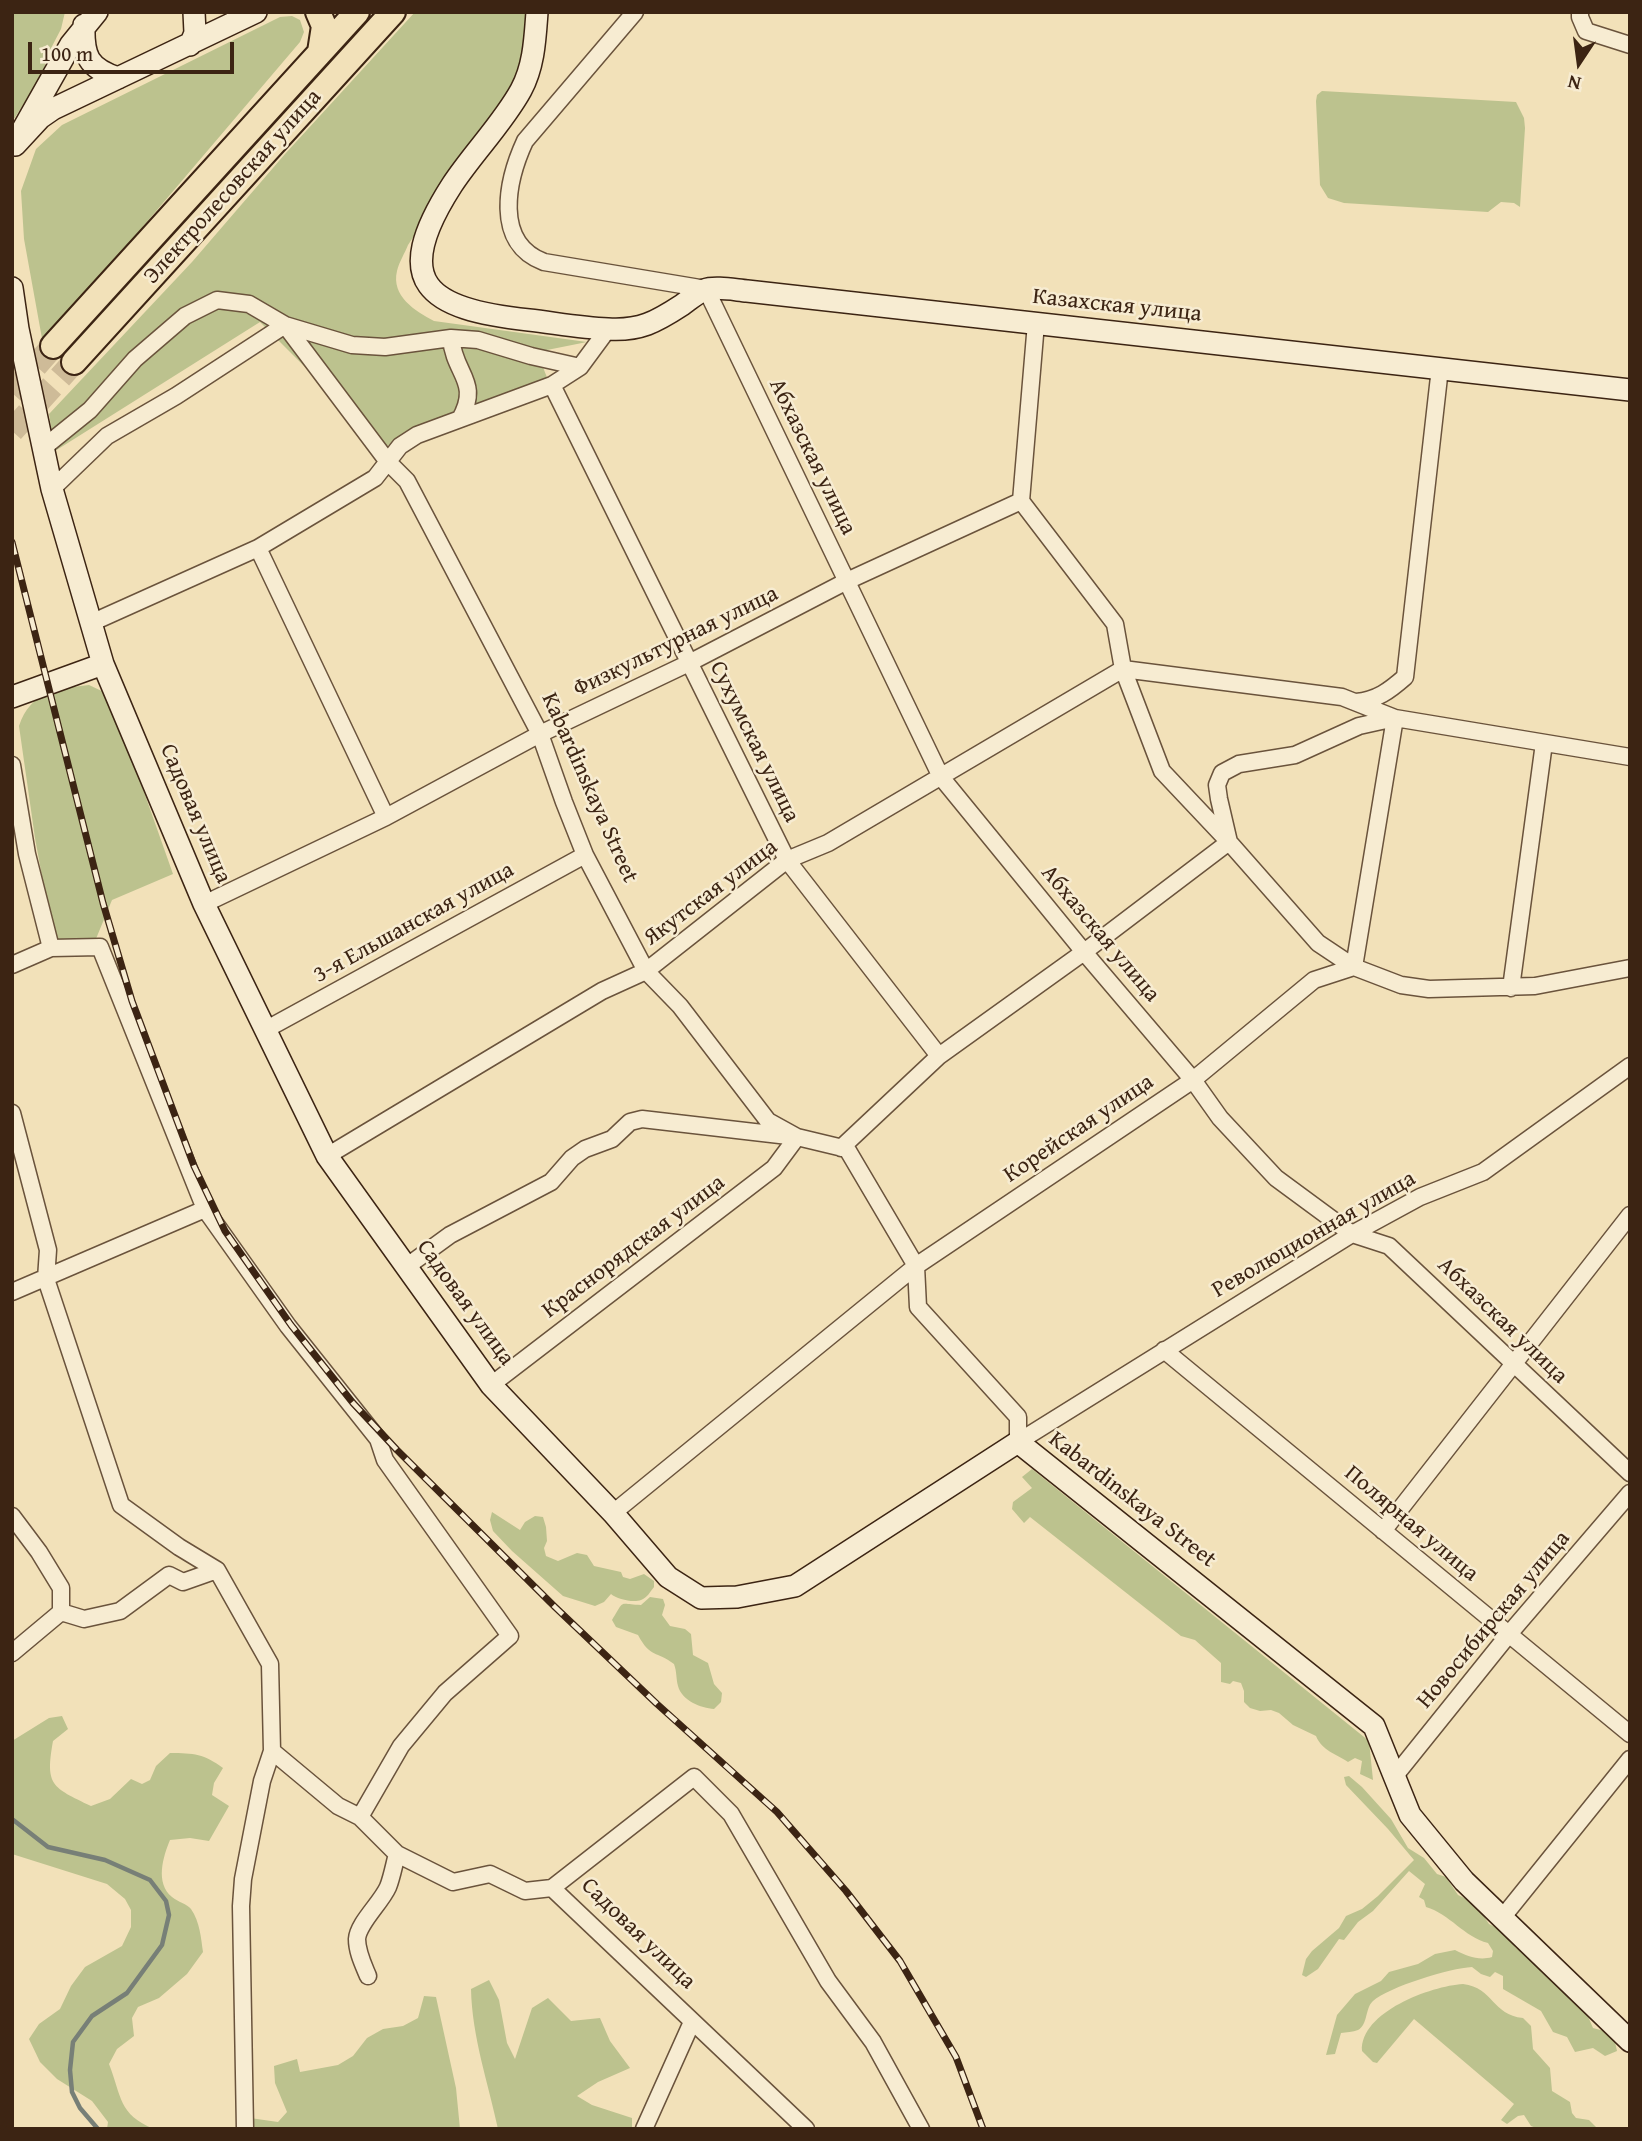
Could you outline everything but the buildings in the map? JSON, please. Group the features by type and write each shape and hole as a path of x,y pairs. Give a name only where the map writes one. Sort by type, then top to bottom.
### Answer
{"main road":[{"path":"318,12 324,26 320,52"},
{"name":"Электролесовская улица","path":"53,346 357,12"},
{"name":"Электролесовская улица","path":"74,362 393,12"}],"street":[{"path":"190,45 195,33 194,12"},
{"path":"14,149 40,118 53,109 256,12"},
{"path":"537,12 533,60 521,91 453,184 439,208 423,248 421,263 424,278 433,291 447,303 470,311 498,317 608,329 636,329 666,315 706,289"},
{"path":"635,12 525,141 510,183 509,220 516,240 531,257 544,262 706,289"},
{"path":"1580,12 1586,32 1630,45"},
{"path":"90,19 83,43 92,65 103,73 118,78"},
{"path":"14,149 29,115 56,67 90,19"},
{"name":"Садовая улица","path":"12,288 52,489 103,664 204,904 327,1156 491,1385 613,1513 668,1577 701,1598 737,1597 795,1586 1018,1442"},
{"name":"Казахская улица","path":"706,289 747,291 1630,390"},
{"name":"Абхазская улица","path":"706,289 941,777 1193,1080 1220,1118 1276,1178 1352,1234 1389,1246 1630,1473"},
{"path":"43,448 90,410 135,359 165,333 186,316 217,300 248,304 285,325 352,345 385,347 451,338 478,340 580,367"},
{"path":"1036,323 1021,501 1115,624 1123,669 1162,771 1318,943 1354,967 1401,985 1420,988 1535,986 1630,968"},
{"path":"52,489 107,436 176,396 285,325"},
{"name":"Kabardinskaya Street","path":"285,325 388,462 407,481 540,734 585,855 646,971 680,1006 768,1121 797,1137 847,1149 916,1266 918,1307 1018,1417 1018,1442 1374,1726 1410,1815 1464,1881 1630,2041"},
{"path":"91,623 258,548 375,478 400,446 417,435 552,385 580,367 608,329"},
{"path":"451,338 455,361 468,385 470,395 460,419"},
{"path":"1353,702 1370,701 1388,692 1405,677 1440,368"},
{"name":"Сухумская улица","path":"552,385 787,860 939,1056"},
{"name":"Физкультурная улица","path":"204,904 386,817 540,734 689,663 847,581 1021,501"},
{"path":"258,548 386,817"},
{"path":"12,697 103,664"},
{"path":"1123,669 1342,697 1395,718 1630,757"},
{"name":"Якутская улица","path":"327,1156 603,991 646,971 787,860 828,843 1123,669"},
{"path":"1229,842 1217,785 1223,773 1239,764 1295,755 1359,726 1395,718"},
{"path":"1354,967 1395,718"},
{"path":"1511,988 1545,743"},
{"path":"12,765 27,854 51,948"},
{"path":"841,1148 939,1056 1084,952 1229,842"},
{"name":"3-я Ельшанская улица","path":"265,1030 585,855"},
{"path":"12,965 51,948 100,947 205,1209 288,1326 378,1439 385,1460 510,1636 445,1693 401,1746 360,1816"},
{"name":"Корейская улица","path":"613,1513 916,1266 1193,1080 1314,979 1354,967"},
{"name":"Революционная улица","path":"1018,1442 1352,1234 1420,1197 1483,1172 1630,1066"},
{"path":"12,1113 48,1250 46,1279 121,1505 179,1547 217,1570 270,1664 272,1751 262,1781 243,1879 241,1906 245,2129"},
{"path":"406,1267 450,1236 551,1182 572,1158 585,1149 612,1139 630,1122 642,1119 797,1137"},
{"name":"Краснорядская улица","path":"491,1385 774,1168 797,1137"},
{"path":"12,1292 205,1209"},
{"path":"1384,1531 1630,1215"},
{"name":"Полярная улица","path":"1164,1350 1630,1734"},
{"name":"Новосибирская улица","path":"1394,1777 1509,1634 1630,1493"},
{"path":"12,1516 61,1588 61,1612"},
{"path":"61,1612 84,1619 120,1611 169,1575 183,1582 217,1570"},
{"path":"12,1653 61,1612"},
{"name":"Садовая улица","path":"272,1751 338,1805 360,1816 397,1854 453,1882 490,1874 525,1891 552,1888 806,2129"},
{"path":"1502,1918 1630,1759"},
{"path":"552,1888 694,1777 731,1814 828,1981 873,2042 921,2129"},
{"path":"368,1976 358,1952 357,1936 388,1886 397,1854"},
{"path":"644,2129 692,2022"}],"green space":[{"path":"12,12 65,12 61,29 47,56 43,74 12,122"},
{"path":"415,12 531,12 518,79 408,245 397,271 396,280 401,295 412,307 434,321 587,342 537,352 548,380 385,447 260,322 55,451 49,414 192,262 285,154"},
{"path":"292,16 300,20 304,32 300,42 43,344 24,239 21,191 36,149 62,125 280,17"},
{"path":"1322,91 1516,102 1524,118 1525,128 1520,207 1514,203 1501,202 1488,212 1344,203 1328,198 1320,185 1316,101 1317,95"},
{"path":"89,685 108,694 173,874 112,900 93,946 54,942 35,838 19,726 30,705 46,694"},
{"path":"1032,1469 1369,1741 1373,1780 1360,1774 1362,1761 1355,1758 1348,1762 1326,1749 1316,1736 1293,1725 1279,1713 1250,1708 1244,1702 1241,1683 1221,1682 1221,1663 1195,1640 1181,1636 1030,1517 1024,1523 1012,1509 1013,1502 1032,1488 1022,1477"},
{"path":"492,1512 520,1530 525,1522 535,1516 543,1517 546,1527 546,1556 558,1561 577,1553 587,1555 594,1566 621,1572 623,1577 630,1579 644,1574 654,1581 654,1587 641,1600 625,1600 611,1594 604,1602 595,1606 563,1596 493,1531 490,1520"},
{"path":"650,1597 663,1599 665,1605 662,1615 670,1626 685,1629 691,1634 693,1655 708,1663 714,1684 722,1693 721,1702 714,1709 698,1705 683,1696 678,1686 674,1664 650,1651 638,1635 616,1627 612,1620 623,1604 641,1605"},
{"path":"62,1716 68,1729 53,1741 51,1776 60,1789 91,1806 110,1799 131,1779 142,1784 150,1780 156,1766 170,1753 198,1755 223,1768 214,1783 212,1795 229,1806 209,1841 190,1838 170,1840 162,1870 167,1891 194,1914 200,1930 203,1952 187,1974 159,1998 138,2007 132,2018 134,2036 117,2049 109,2064 127,2111 154,2129 107,2129 108,2122 92,2101 57,2079 40,2062 29,2039 39,2024 60,2009 71,1986 85,1967 122,1946 131,1927 131,1910 125,1899 107,1884 12,1854 12,1741 49,1718"},
{"path":"1349,1776 1391,1819 1408,1848 1424,1858 1437,1874 1446,1877 1458,1895 1475,1903 1489,1924 1505,1932 1516,1948 1537,1962 1545,1974 1569,1993 1571,2001 1582,2008 1593,2028 1608,2032 1617,2051 1605,2056 1593,2048 1575,2052 1567,2037 1553,2032 1541,2011 1503,1989 1503,1976 1495,1972 1490,1977 1472,1967 1420,1979 1381,1996 1370,2004 1361,2028 1341,2033 1335,2054 1326,2055 1337,2015 1355,1994 1381,1981 1389,1972 1418,1964 1435,1954 1455,1950 1482,1958 1492,1957 1493,1951 1488,1943 1426,1907 1424,1900 1419,1897 1425,1884 1409,1871 1373,1911 1358,1922 1344,1940 1339,1939 1318,1969 1306,1977 1302,1975 1306,1959 1339,1928 1346,1916 1362,1909 1378,1896 1414,1860 1346,1785 1344,1777"},
{"path":"489,1980 499,2000 507,2043 515,2059 532,2008 548,1998 571,2021 600,2018 610,2041 630,2068 598,2082 577,2096 592,2105 632,2118 632,2129 498,2129 477,2042 472,2007 471,1989"},
{"path":"1463,1984 1473,1986 1505,2012 1523,2018 1531,2026 1533,2049 1550,2068 1552,2091 1570,2102 1576,2118 1589,2120 1598,2129 1539,2129 1531,2126 1524,2115 1507,2124 1501,2120 1514,2104 1414,2019 1377,2063 1362,2051 1364,2037 1372,2024 1385,2013 1416,1996"},
{"path":"424,1996 436,1997 456,2088 460,2129 252,2129 250,2118 278,2122 287,2112 275,2083 274,2066 297,2059 300,2072 338,2065 353,2056 367,2038 383,2029 403,2026 418,2018"}],"waterway":[{"path":"12,1819 48,1847 105,1860 150,1880 166,1901 169,1915 162,1945 127,1993 92,2016 73,2042 70,2070 72,2092 80,2108 98,2129"}],"tunnel":[{"path":"12,393 53,346"},
{"path":"12,431 74,362"}],"railway":[{"path":"12,542 103,903 132,1001 194,1166 225,1231 291,1325 353,1403 397,1450 555,1607 777,1812 846,1891 900,1961 956,2057 983,2129"}]}
